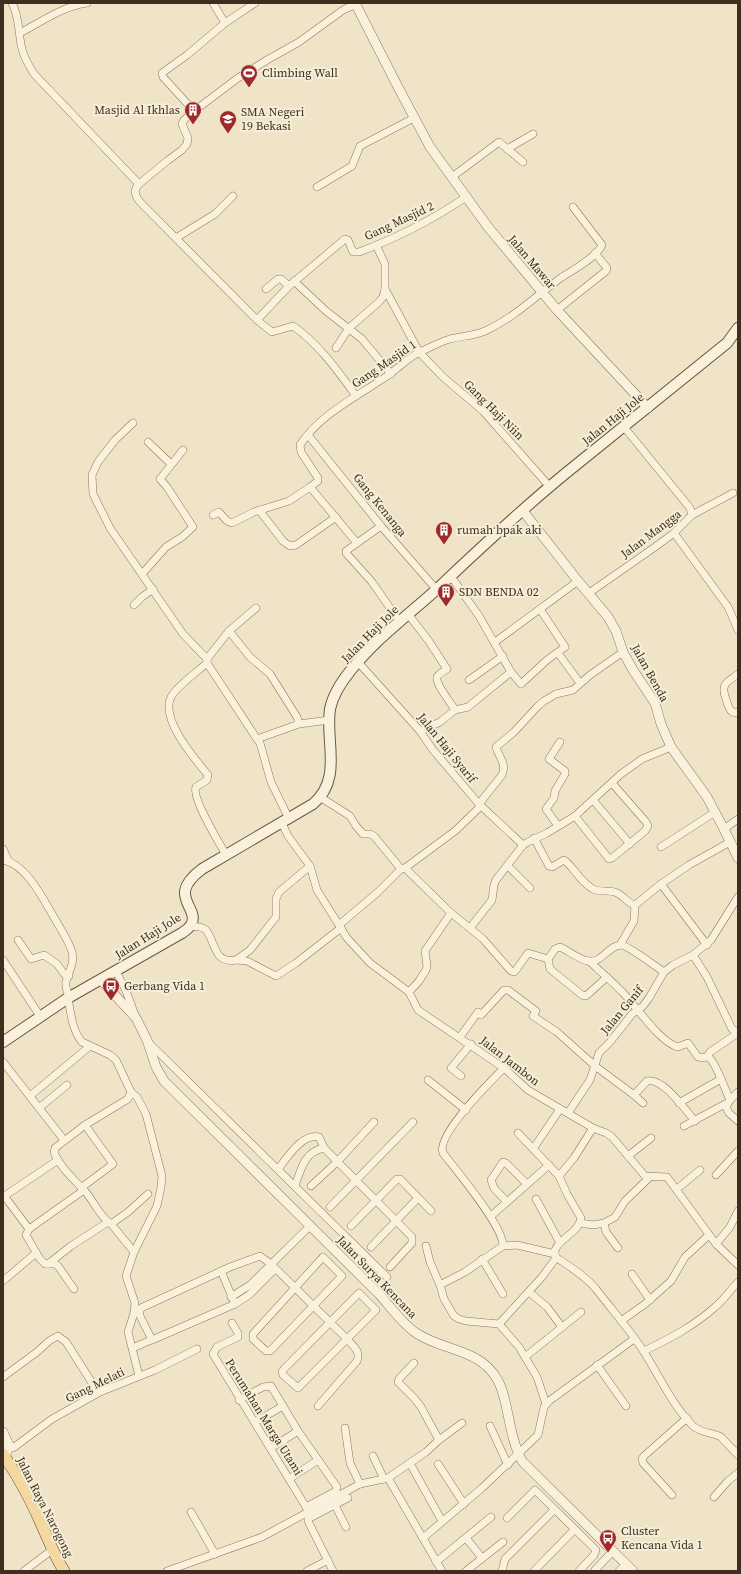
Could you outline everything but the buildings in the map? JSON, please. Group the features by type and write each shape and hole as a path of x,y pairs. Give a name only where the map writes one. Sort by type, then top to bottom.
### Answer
{"main road":[{"name":"Jalan Haji Jole","path":"3,1042 68,998 182,933 191,926 193,918 184,892 187,884 196,873 314,804 320,797 328,782 331,770 329,720 332,701 346,676 358,662 399,621 550,487 727,343 738,328"},
{"name":"Jalan Raya Narogong","path":"5,1453 37,1515 52,1550 64,1571"}],"street":[{"path":"12,3 18,16 21,48 34,74 140,184"},
{"path":"20,33 79,3 87,3"},
{"path":"213,3 225,23"},
{"path":"194,112 163,77 162,73 187,55 225,23 255,3"},
{"path":"355,4 343,10 299,42 238,78 184,120 182,124 188,138 187,144 182,150 167,160 136,187 136,198 257,320 272,332 294,326 315,344 331,362 356,396"},
{"name":"Jalan Mawar","path":"355,4 430,147 466,197 507,252 541,292 648,408"},
{"path":"317,187 352,166 360,146 414,118"},
{"path":"507,149 533,134"},
{"path":"452,176 496,143 500,142 523,162"},
{"path":"176,238 215,214 233,196"},
{"name":"Gang Masjid 2","path":"257,320 292,284 345,239 348,240 353,252 356,253 436,217 466,197"},
{"path":"557,310 606,271 606,268 596,253 602,245 601,242 573,207"},
{"path":"336,348 349,328 383,297 385,289 385,264 376,245"},
{"name":"Gang Masjid 1","path":"308,435 334,410 391,374 419,352 450,339 485,331 521,309 541,292 596,253"},
{"path":"266,289 278,279 292,284 362,339 391,374"},
{"name":"Gang Haji Niin","path":"385,289 419,352 443,377 483,411 550,487"},
{"name":"Jalan Jambon","path":"133,423 115,440 94,469 91,481 93,494 110,528 183,634 207,661 257,738 285,821 288,836 310,866 317,890 347,938 370,963 409,992 418,1010 471,1044 504,1068 528,1090 593,1128 606,1132 645,1176 650,1177"},
{"name":"Jalan Mangga","path":"589,593 674,533 692,515 690,508 624,427"},
{"path":"213,514 219,512 226,521 232,523 259,510 289,501 310,487 318,480 318,478 299,447 308,435"},
{"name":"Gang Kenanga","path":"308,435 381,526 436,589"},
{"path":"148,442 171,464"},
{"path":"142,574 166,547 182,537 193,527 167,486 160,479 183,450"},
{"path":"310,487 357,543"},
{"path":"692,515 733,493"},
{"path":"259,510 283,540 290,546 296,545 336,517"},
{"name":"Jalan Benda","path":"523,511 608,617 616,631 623,652 632,670 655,703 661,724 671,747 693,777 715,812 738,858"},
{"path":"381,526 346,551 346,553 372,582 399,621"},
{"path":"674,533 728,608 738,630"},
{"path":"450,575 479,616 511,672 519,683 522,684 547,660 565,649 565,646 540,609"},
{"path":"495,642 578,581"},
{"path":"134,605 153,589"},
{"path":"226,855 210,827 195,794 196,787 207,780 208,775 181,739 170,716 169,703 174,692 207,661 229,631 256,608"},
{"path":"408,614 447,668 438,676 437,680 444,694 456,710"},
{"path":"229,631 250,657 270,674 297,717 299,724"},
{"path":"191,926 206,930 222,959 247,961 276,976 296,964 403,868 455,831 480,805 504,771 503,760 497,752 496,747 498,744 514,732 544,701 556,694 573,690 590,675 623,652"},
{"path":"558,653 580,683"},
{"path":"469,680 502,656"},
{"name":"Jalan Haji Syarif","path":"358,662 420,731 433,750 480,805 523,845"},
{"path":"420,731 440,722 456,710 468,707 511,672"},
{"path":"738,674 724,686 731,711 738,712"},
{"path":"257,738 299,724 329,720"},
{"path":"558,826 546,808 554,798 555,790 565,774 565,771 549,759 560,742"},
{"path":"470,928 492,900 494,885 523,845 575,816 621,774 642,759 671,747"},
{"path":"575,816 609,858 612,858 645,831 648,826 612,783"},
{"path":"320,797 350,816 363,834 370,834 374,836 403,868 451,913 492,948 511,971 514,972 516,970 528,953 548,959"},
{"path":"593,800 630,844"},
{"path":"661,847 715,812"},
{"path":"724,829 738,819"},
{"path":"534,838 549,866 552,867 564,860 580,879 593,889 600,892 613,891 618,893 632,905 635,905"},
{"path":"620,945 634,921 635,905 661,884 689,865 730,842"},
{"path":"3,849 6,861 16,866 32,881 72,952 66,989 72,1024 79,1038 82,1042 114,1057 131,1092 137,1097 146,1114 162,1176 162,1187 157,1206 134,1252 126,1276 135,1303 134,1313 128,1332 139,1376"},
{"path":"236,960 250,950 276,917 276,899 279,892 310,866"},
{"path":"508,866 530,888"},
{"path":"661,884 707,945"},
{"name":"Jalan Ganif","path":"568,1113 590,1080 599,1053 610,1042 632,1014 649,998 664,972 707,945 738,897"},
{"path":"409,992 424,974 427,966 425,951 451,913"},
{"path":"18,940 32,959 44,955 55,962 65,975 69,976"},
{"path":"589,961 598,959 615,946 620,945 630,949 664,972"},
{"path":"607,977 586,996 582,995 550,969 548,959 555,949 560,947 589,961 607,977 638,1009 650,1025 676,1047 688,1043 698,1057 707,1057"},
{"path":"693,955 708,979 732,1029 738,1033 710,1052 707,1057"},
{"path":"3,960 40,1016"},
{"name":"Jalan Surya Kencana","path":"116,971 147,1040 156,1067 164,1081 379,1294 407,1326 424,1337 474,1357 488,1366 498,1380 502,1391 518,1454 522,1461 633,1571"},
{"name":"Jalan Surya Kencana","path":"100,980 136,1018"},
{"path":"460,1037 478,1012 481,1014 504,990 508,990 536,1011 533,1016 557,1032 595,1066 643,1103"},
{"path":"147,1040 388,1276"},
{"path":"461,1076 451,1068 471,1044"},
{"path":"30,1096 90,1046"},
{"path":"707,1057 718,1072 721,1079 728,1101 726,1107 729,1113 738,1121"},
{"path":"3,1062 64,1140"},
{"path":"503,1246 502,1237 491,1216 441,1149 446,1137 466,1110 504,1068"},
{"path":"679,1103 721,1079"},
{"path":"428,1080 466,1110"},
{"path":"634,1095 647,1081 650,1080 670,1090 695,1121"},
{"path":"39,1108 67,1085"},
{"path":"131,1092 128,1099 85,1125 64,1140 55,1148 54,1151 58,1160 134,1252"},
{"path":"684,1126 728,1101 738,1092"},
{"path":"533,1149 560,1109"},
{"path":"311,1186 337,1162 374,1122"},
{"path":"330,1208 413,1122"},
{"path":"74,1289 58,1266 55,1264 45,1264 36,1253 27,1237 26,1232 83,1189 113,1164 85,1125"},
{"path":"559,1176 574,1158 593,1128"},
{"path":"499,1324 529,1292 556,1256 560,1243 576,1230 580,1223 580,1218 559,1176 518,1133"},
{"path":"278,1169 298,1145 308,1139 316,1136 319,1137 324,1148 337,1162 412,1237 413,1240 390,1267"},
{"path":"628,1156 651,1138"},
{"path":"295,1186 304,1161 309,1154 318,1149 324,1148"},
{"path":"716,1175 738,1151"},
{"path":"29,1229 5,1197 58,1160"},
{"path":"507,1202 494,1188 491,1180 492,1176 503,1162 506,1163 527,1184"},
{"path":"491,1216 549,1165"},
{"path":"677,1189 700,1170"},
{"path":"580,1223 593,1225 604,1224 615,1217 625,1201 650,1177 667,1177 716,1244 738,1265"},
{"path":"351,1226 397,1179 400,1179 431,1211"},
{"path":"48,1264 71,1246 110,1223 148,1194"},
{"path":"371,1247 418,1198"},
{"path":"536,1199 560,1243"},
{"path":"716,1244 730,1227 738,1211"},
{"path":"604,1224 606,1232 618,1248"},
{"path":"135,1347 235,1304 249,1295 310,1226"},
{"path":"620,1321 650,1300 672,1281 685,1257 709,1235"},
{"path":"440,1285 465,1272 503,1246 517,1245 556,1256 591,1283 644,1351 675,1404 686,1418 705,1433 721,1437 738,1455"},
{"path":"423,1538 464,1504 538,1435 546,1404 537,1377 519,1347 499,1324 459,1319 451,1311 444,1299 440,1285 430,1262 426,1246"},
{"path":"3,1281 36,1253"},
{"path":"151,1340 139,1314 141,1308 221,1271 260,1256 331,1322 358,1351 359,1356 357,1361 318,1406"},
{"path":"323,1257 342,1276 270,1351 264,1350 252,1337 294,1287 323,1257"},
{"path":"482,1260 503,1294"},
{"path":"231,1297 273,1267"},
{"path":"221,1271 235,1304"},
{"path":"632,1274 650,1300"},
{"path":"644,1351 702,1318 725,1298 738,1282"},
{"path":"529,1292 548,1307 562,1327"},
{"path":"359,1293 376,1310 347,1339 298,1388 282,1375 284,1369 359,1293"},
{"path":"525,1357 582,1312"},
{"name":"Perumahan Marga Utami","path":"232,1323 238,1337 217,1347 213,1354 239,1400 255,1422 307,1510"},
{"path":"3,1377 37,1352 49,1341 58,1336 66,1342 96,1389"},
{"path":"546,1404 582,1378 597,1365 634,1340"},
{"name":"Gang Melati","path":"5,1453 52,1419 100,1392 197,1350"},
{"path":"414,1363 398,1382 418,1403 439,1440"},
{"path":"597,1365 626,1406"},
{"path":"167,1571 262,1536 336,1491 337,1488 298,1430 271,1386 267,1386 239,1400"},
{"path":"255,1422 283,1406"},
{"path":"672,1495 642,1459 686,1418"},
{"path":"307,1510 360,1484 386,1478 424,1453 462,1423"},
{"path":"490,1426 508,1464"},
{"path":"345,1428 350,1462 360,1484"},
{"path":"271,1448 298,1430"},
{"path":"3,1432 8,1442 5,1453"},
{"path":"420,1446 424,1453"},
{"path":"373,1456 442,1571"},
{"path":"289,1478 318,1460"},
{"path":"438,1464 464,1504"},
{"path":"412,1467 442,1521"},
{"path":"714,1497 728,1481 738,1473"},
{"path":"506,1518 535,1490 596,1550 588,1563 579,1571"},
{"path":"334,1571 308,1521 310,1518 348,1498"},
{"path":"335,1505 346,1527"},
{"path":"502,1571 505,1558 554,1510"},
{"path":"191,1512 215,1554"},
{"path":"436,1562 491,1517"},
{"path":"534,1571 574,1530"},
{"path":"466,1538 482,1558"},
{"path":"466,1571 503,1542"},
{"path":"24,1571 52,1550"},
{"path":"588,1563 596,1570 613,1552"},
{"path":"307,1571 328,1560"},
{"path":"619,1571 626,1564"}],"place":[{"name":"Climbing Wall","path":"249,88"},
{"name":"Masjid Al Ikhlas","path":"193,125"},
{"name":"SMA Negeri 19 Bekasi","path":"228,134"},
{"name":"rumah bpak aki","path":"444,545"},
{"name":"SDN BENDA 02","path":"446,607"},
{"name":"Gerbang Vida 1","path":"111,1001"},
{"name":"Cluster Kencana Vida 1","path":"608,1553"}]}
